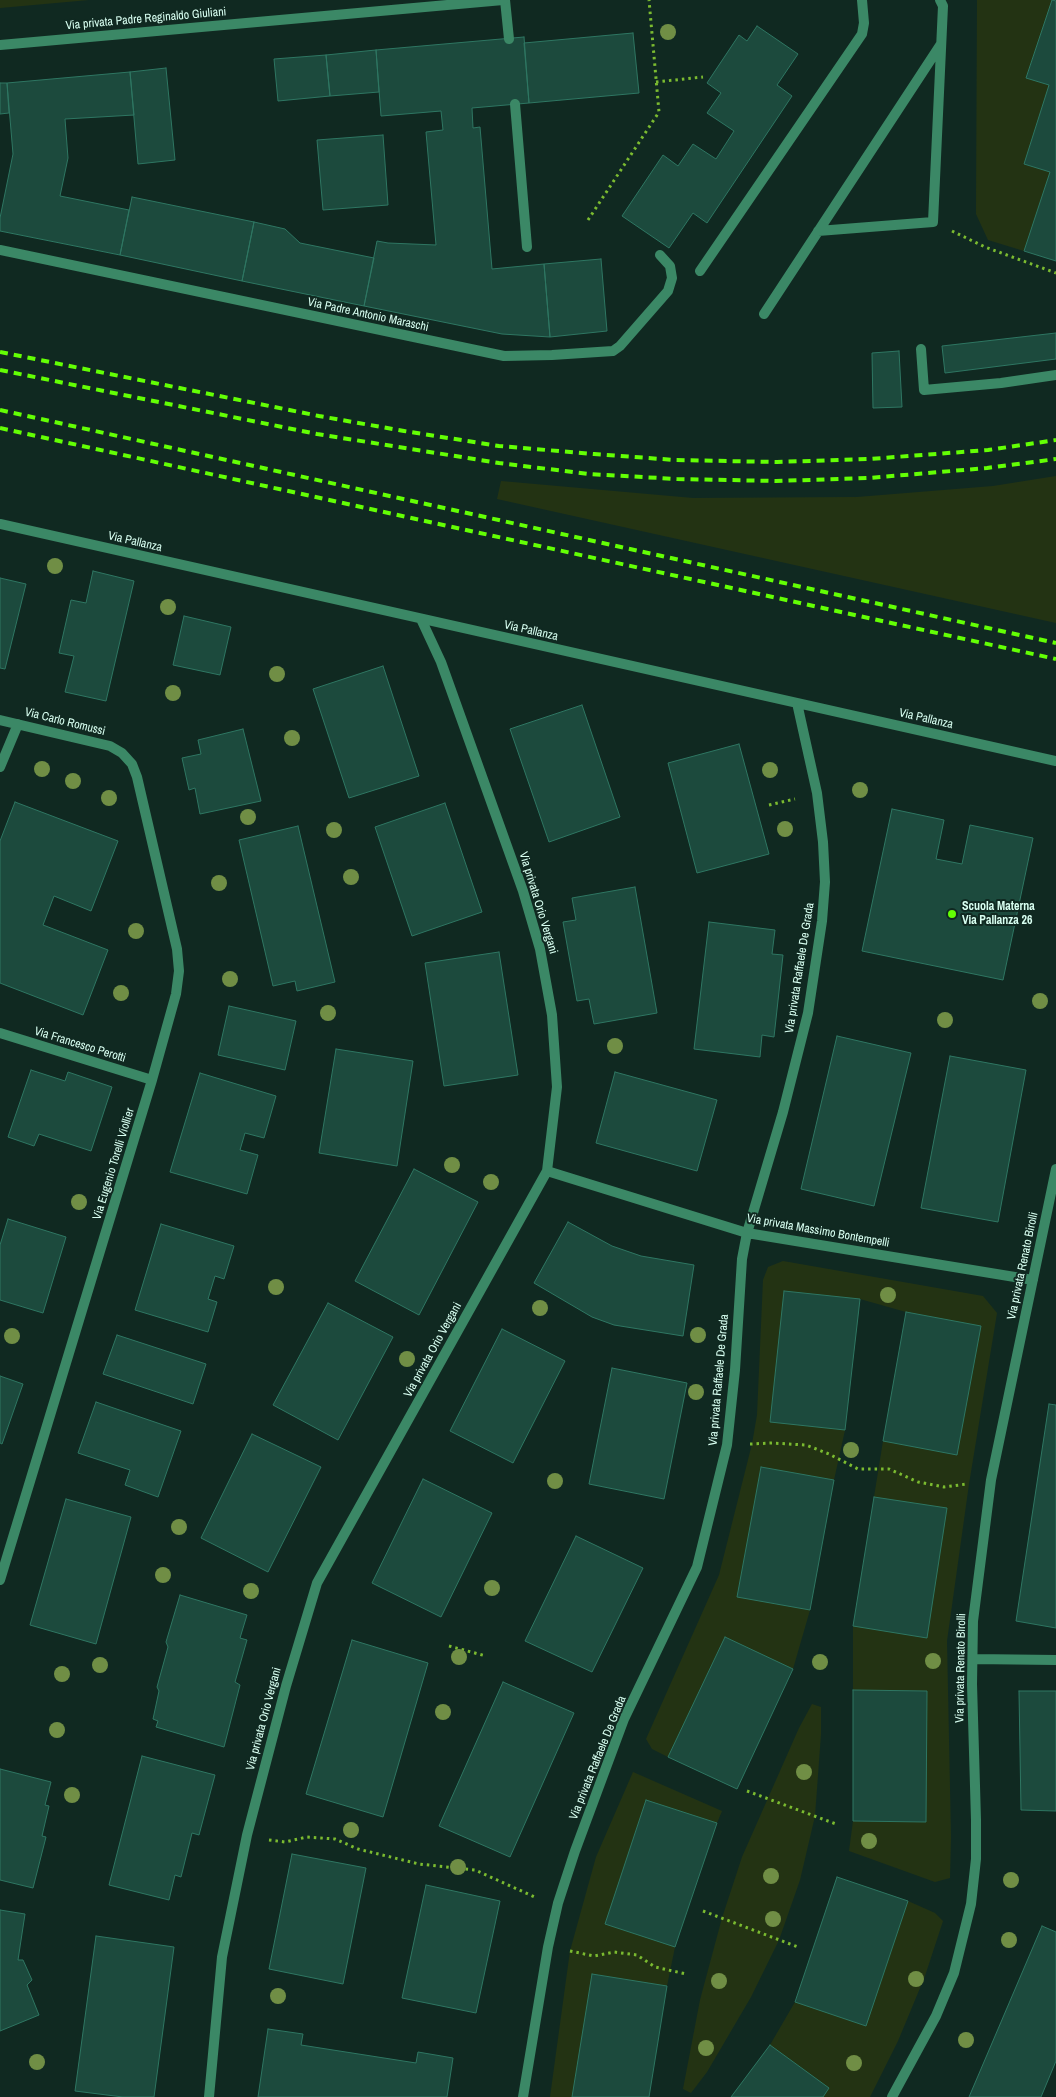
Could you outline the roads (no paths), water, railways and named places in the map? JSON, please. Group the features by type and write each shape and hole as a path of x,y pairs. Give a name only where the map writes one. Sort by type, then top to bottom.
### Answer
{"street":[{"path":"504,0 509,38"},
{"name":"Via privata Padre Reginaldo Giuliani","path":"0,45 504,0"},
{"path":"700,271 862,34 864,23 862,0"},
{"path":"818,231 933,222 942,43 943,6 940,0"},
{"path":"764,314 942,43"},
{"path":"515,104 527,247"},
{"name":"Via Padre Antonio Maraschi","path":"0,250 504,356 613,351 620,346 668,291 672,278 670,266 660,254"},
{"path":"921,349 924,390 1056,376"},
{"name":"Via Pallanza","path":"0,524 1056,760"},
{"name":"Via privata Orio Vergani","path":"209,2097 222,1956 247,1835 286,1686 317,1583 547,1171 557,1087 552,1015 540,948 523,891 441,662 422,619"},
{"name":"Via privata Raffaele De Grada","path":"523,2097 548,1946 558,1903 575,1851 624,1720 697,1567 727,1445 735,1370 742,1259 747,1233 783,1112 808,1013 822,921 825,882 823,842 817,793 797,703"},
{"name":"Via Carlo Romussi","path":"0,720 110,746 122,753"},
{"path":"0,767 18,724"},
{"name":"Via Eugenio Torelli Viollier","path":"0,1580 152,1080 176,994 179,971 177,948 137,777 132,764 122,753"},
{"name":"Via Francesco Perotti","path":"0,1033 152,1080"},
{"name":"Via privata Renato Birolli","path":"892,2097 936,2016 954,1973 971,1904 976,1859 973,1621 990,1480 1056,1170"},
{"name":"Via privata Massimo Bontempelli","path":"547,1171 747,1233 1033,1280"},
{"path":"973,1659 1056,1660"}],"railway":[{"path":"0,352 319,416 404,431 499,446 594,454 675,460 777,462 869,459 988,450 1056,440"},
{"path":"0,370 317,434 499,463 589,474 677,479 776,481 869,478 987,468 1056,459"},
{"path":"0,410 1056,643"},
{"path":"0,428 1056,659"}],"place":[{"name":"Scuola Materna Via Pallanza 26","path":"952,914"}]}
